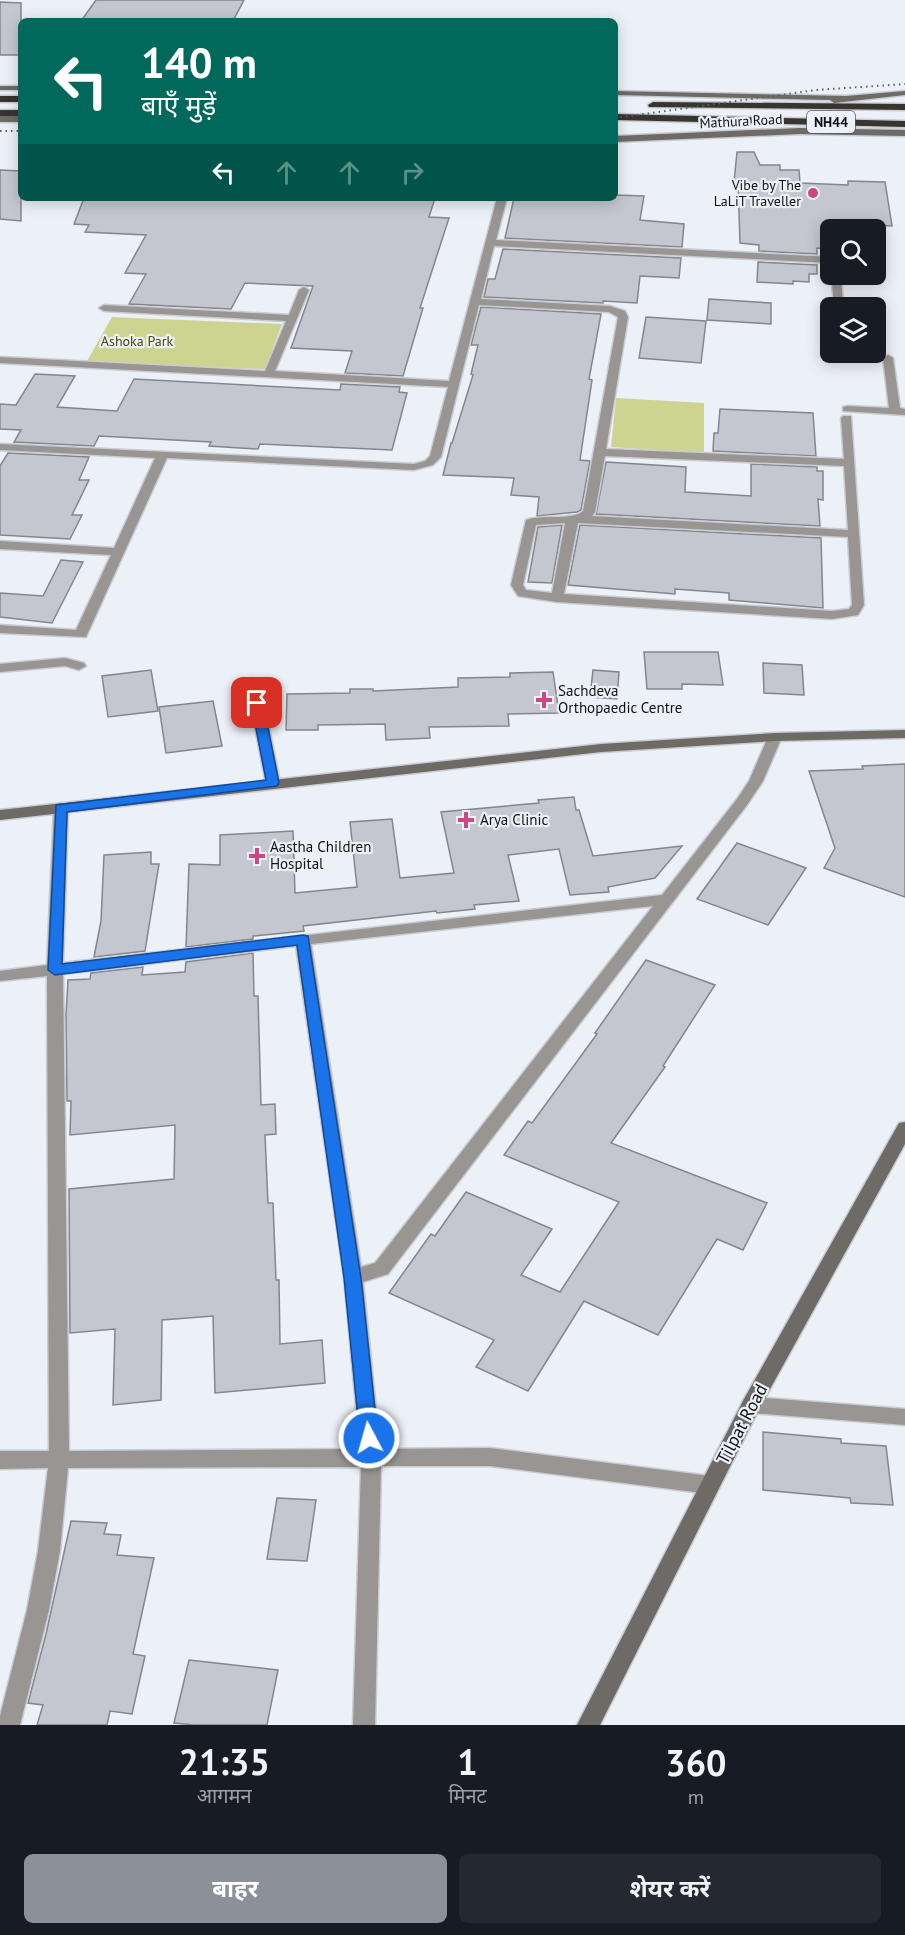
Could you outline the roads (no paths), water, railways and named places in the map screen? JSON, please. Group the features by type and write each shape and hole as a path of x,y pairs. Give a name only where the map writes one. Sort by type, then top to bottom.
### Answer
{"highway":[{"path":"0,99 18,99"},
{"name":"Mathura Road","path":"636,105 905,107"},
{"path":"0,113 18,113"},
{"name":"Mathura Road","path":"618,117 905,124"}],"street":[{"path":"0,88 18,88"},
{"path":"618,93 843,98"},
{"name":"Mathura Road","path":"811,107 843,98 905,93"},
{"path":"0,119 18,119"},
{"path":"618,129 668,129 728,125 757,120"},
{"name":"Mathura Road","path":"618,139 812,131 905,133"},
{"path":"0,447 422,466 435,457 501,201"},
{"path":"491,243 820,258"},
{"path":"269,374 304,290"},
{"path":"475,302 610,309 621,313 589,512 577,520 557,598"},
{"path":"104,308 293,318"},
{"path":"854,534 538,520 530,523 517,590 526,594 557,598 846,614 853,612 858,604 850,463 847,413 900,411 888,358"},
{"path":"0,360 453,384"},
{"path":"600,452 850,463"},
{"path":"0,628 81,634 162,456"},
{"path":"0,545 118,552"},
{"path":"0,668 64,662 79,666"},
{"path":"253,682 273,783"},
{"path":"0,815 601,748 775,737 905,734"},
{"path":"353,1278 381,1269 742,802 756,781 775,737"},
{"path":"9,1725 38,1610 49,1551 59,1459 55,970 61,808"},
{"path":"0,976 666,900"},
{"path":"303,940 353,1278 371,1458 364,1725"},
{"name":"Tilpat Road","path":"588,1725 751,1405 905,1128"},
{"path":"751,1405 905,1417"},
{"path":"0,1460 490,1457 710,1485"}],"railway":[{"path":"618,118 816,90 905,84"},
{"path":"0,131 18,131"}],"place":[{"name":"Vibe by The LaLiT Traveller","path":"813,193"},
{"name":"Sachdeva Orthopaedic Centre","path":"544,700"},
{"name":"Arya Clinic","path":"466,820"},
{"name":"Aastha Children Hospital","path":"257,856"}],"park label":[{"name":"Ashoka Park","path":"137,341"}]}
